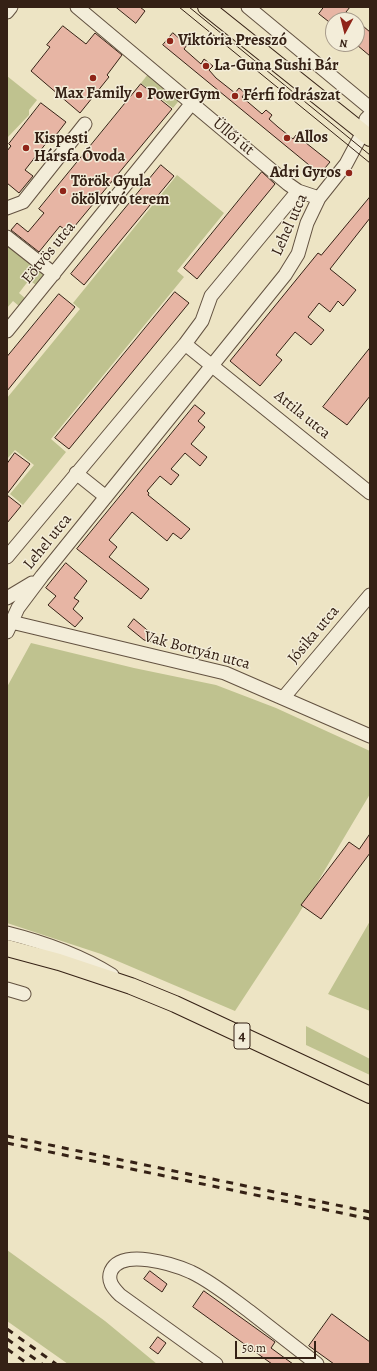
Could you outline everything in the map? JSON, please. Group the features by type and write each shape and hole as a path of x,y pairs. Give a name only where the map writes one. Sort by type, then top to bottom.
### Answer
{"main road":[{"path":"206,7 366,135"},
{"name":"4","path":"7,948 59,962 131,986 175,1004 370,1094"}],"street":[{"path":"7,12 11,7"},
{"name":"Üllői út","path":"77,7 298,191 319,198"},
{"path":"248,7 370,108"},
{"name":"Eötvös utca","path":"7,331 192,103"},
{"name":"Lehel utca","path":"9,625 18,608 42,576 285,275 298,254 307,223 319,198 346,164 366,135 366,119 370,114"},
{"path":"7,208 23,202 85,124"},
{"name":"Lehel utca","path":"7,557 185,344 202,321 211,296 298,191"},
{"path":"7,237 54,274"},
{"path":"185,344 212,364"},
{"name":"Attila utca","path":"212,364 370,493"},
{"path":"76,473 106,497"},
{"path":"7,598 42,576"},
{"name":"Jósika utca","path":"284,697 370,595"},
{"name":"Vak Bottyán utca","path":"9,625 224,673 284,697 370,736"},
{"path":"7,933 55,948 100,968 131,986"},
{"path":"7,989 24,994"},
{"path":"216,1364 120,1295 112,1287 110,1281 110,1275 113,1268 119,1262 137,1258 175,1266 191,1272 216,1286 317,1364"}],"green space":[{"path":"149,73 181,98 173,108 141,83"},
{"path":"7,76 37,100 29,110 29,115 7,138"},
{"path":"177,175 224,213 177,271 184,277 51,439 66,452 23,505 10,494 34,465 15,450 7,459 7,398 80,309 73,303"},
{"path":"7,241 48,274 40,285 36,285 29,280 19,293 26,299 19,306 13,301 7,308"},
{"path":"31,643 134,668 216,685 276,708 370,751 370,794 298,915 235,1011 101,954 7,923 7,687"},
{"path":"370,921 370,1011 328,994"},
{"path":"306,1026 370,1059 370,1075 306,1045"},
{"path":"7,1250 105,1321 157,1364 68,1364 7,1321"}],"building":[{"path":"116,7 140,7 145,11 136,23"},
{"path":"324,7 350,7 346,12 325,12 325,19 319,14"},
{"path":"63,26 86,44 95,33 122,55 107,75 109,77 80,113 31,71 50,47 47,45"},
{"path":"365,28 370,32 370,56 365,52"},
{"path":"173,33 187,45 184,49 201,64 204,59 213,66 209,70 216,78 235,93 239,88 245,93 242,97 262,114 266,110 272,115 269,119 278,127 293,139 296,135 330,162 320,174 163,45"},
{"path":"141,84 172,109 69,233 60,226 39,252 11,230 17,223 28,232 44,213 39,209"},
{"name":"Kispesti Hársfa Óvoda","path":"41,103 66,122 53,139 51,137 25,170 33,176 19,193 7,183 7,151 11,146 9,144"},
{"path":"161,165 174,176 84,285 71,274"},
{"path":"262,172 275,184 197,279 184,268"},
{"path":"370,197 370,218 330,269 356,290 343,306 338,301 330,312 319,303 308,317 324,330 311,345 295,332 276,355 282,360 260,386 230,361 318,253 321,255"},
{"path":"175,292 189,303 69,449 55,438"},
{"path":"59,294 75,307 7,391 7,357"},
{"path":"370,348 370,396 347,425 323,407"},
{"path":"195,405 205,413 198,421 205,427 191,444 207,457 200,466 185,453 171,469 179,475 171,485 160,476 147,491 149,493 148,495 190,529 181,539 173,533 167,541 132,512 109,540 117,547 109,557 149,589 141,599 77,549"},
{"path":"15,453 30,464 7,494 7,464"},
{"path":"7,495 21,506 7,523"},
{"path":"66,563 87,581 74,598 79,601 73,609 83,618 75,627 48,605 56,596 46,588"},
{"path":"134,619 165,645 144,640 128,627"},
{"path":"370,834 370,853 321,919 301,905 349,842 359,849"},
{"path":"150,1271 167,1284 162,1292 144,1279"},
{"path":"204,1291 275,1342 271,1348 293,1364 272,1364 193,1307"},
{"path":"332,1314 370,1342 370,1364 334,1364 309,1346"},
{"path":"158,1337 166,1343 158,1354 150,1348"}],"tram line":[{"path":"179,7 370,163"},
{"path":"189,7 370,155"}],"railway":[{"path":"7,1136 370,1212"},
{"path":"7,1143 370,1219"},
{"path":"7,1329 56,1364"},
{"path":"7,1339 42,1364"},
{"path":"7,1349 28,1364"}],"place":[{"name":"Viktória Presszó","path":"170,41"},
{"name":"La-Guna Sushi Bár","path":"206,66"},
{"name":"Max Family","path":"93,78"},
{"name":"PowerGym","path":"139,95"},
{"name":"Férfi fodrászat","path":"235,96"},
{"name":"Allos","path":"287,138"},
{"name":"Kispesti Hársfa Óvoda","path":"26,148"},
{"name":"Adri Gyros","path":"349,173"},
{"name":"Török Gyula ökölvívó terem","path":"63,191"}]}
